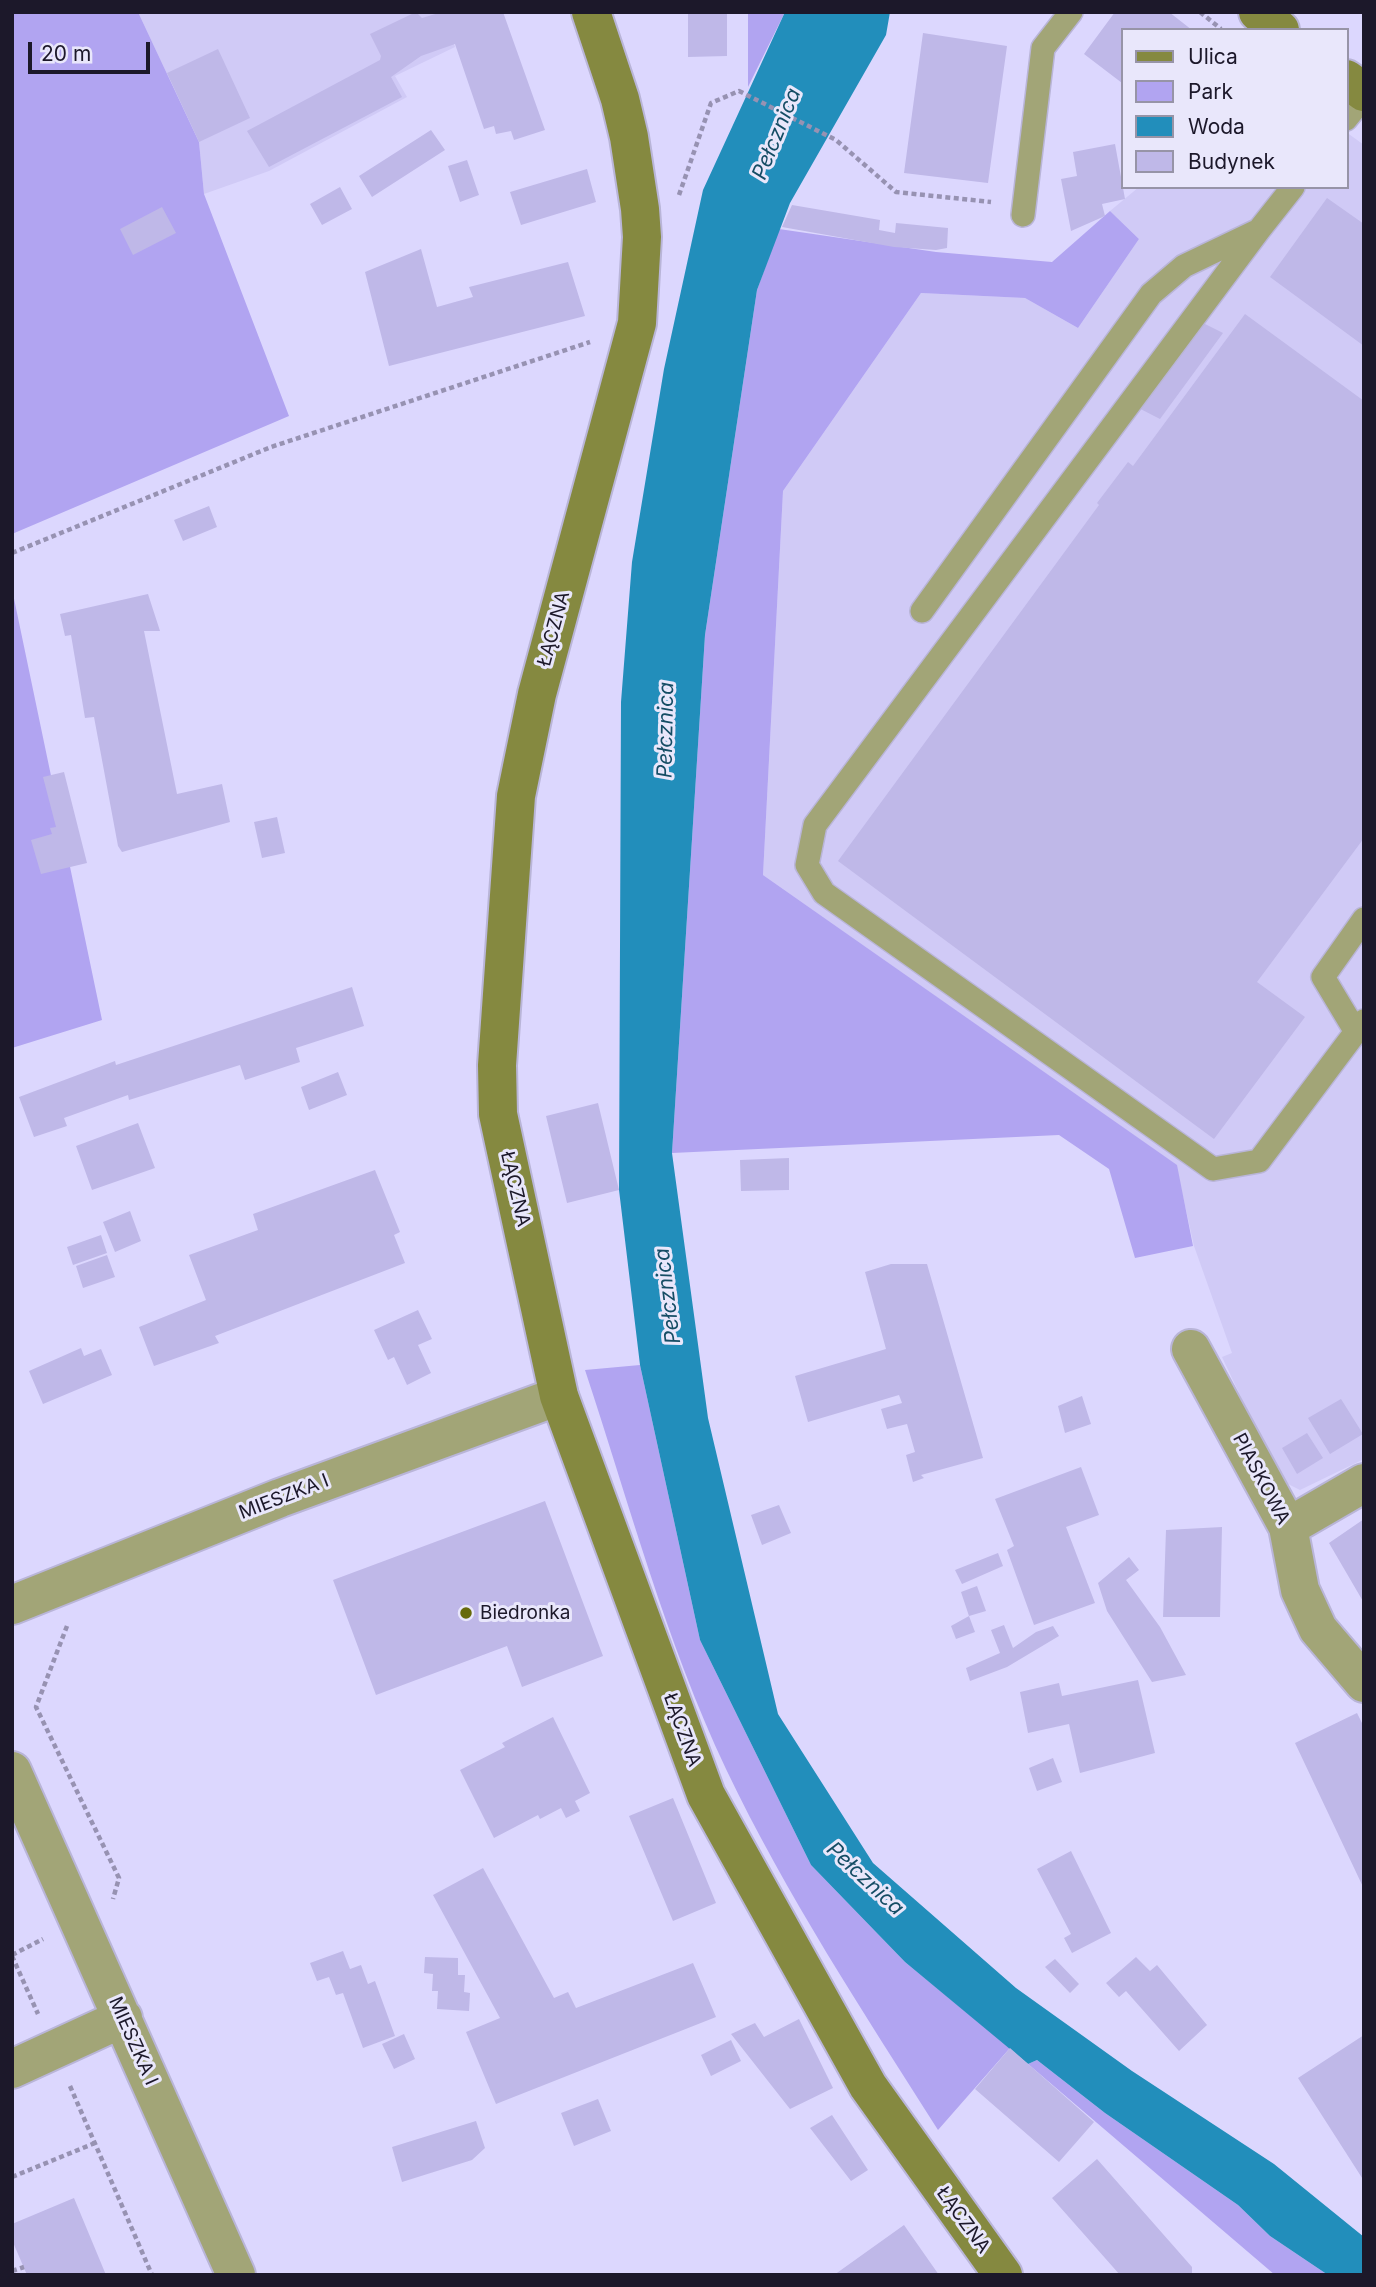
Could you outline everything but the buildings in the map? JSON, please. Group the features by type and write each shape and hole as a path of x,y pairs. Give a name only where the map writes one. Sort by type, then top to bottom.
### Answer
{"street":[{"name":"ŁĄCZNA","path":"591,12 620,99 638,197 642,237 637,323 537,694 516,796 497,1065 498,1114 559,1396 706,1795 868,2087 1003,2275"},
{"path":"1258,12 1278,28"},
{"path":"1348,81 1364,94"},
{"name":"PIASKOWA","path":"1191,1349 1288,1527 1300,1590 1318,1629 1364,1683"},
{"name":"MIESZKA I","path":"12,1605 280,1498 559,1396"},
{"path":"1288,1527 1364,1483"},
{"name":"MIESZKA I","path":"12,1771 236,2275"},
{"path":"12,2069 123,2018"}],"lane":[{"path":"1023,215 1043,48 1071,12"},
{"path":"1348,116 1364,94"},
{"path":"1291,189 816,825 807,864 824,893 1213,1169 1259,1161 1360,1026 1323,977 1364,919"},
{"path":"922,611 1151,295 1184,266 1259,230"}],"path":[{"path":"1200,12 1220,28"},
{"path":"677,201 711,103 739,92 836,140 896,191 999,203"},
{"path":"12,553 271,447 602,338"},
{"path":"71,1616 36,1707 119,1878 113,1903 106,1906"},
{"path":"46,1938 12,1956 152,2275"},
{"path":"12,2177 95,2143"},
{"path":"12,2272 24,2267"}],"shaded area":[{"path":"138,12 443,12 455,47 395,76 407,97 269,171 204,194 199,142"},
{"path":"1348,133 1364,145 1364,1459 1300,1490 1280,1480 1222,1357 1232,1353 1194,1246 1176,1165 763,875 783,491 921,293 1025,298 1078,328 1139,239 1110,211 1137,189 1348,189"}],"green space":[{"path":"12,12 138,12 199,142 204,194 289,416 12,534"},
{"path":"748,12 785,12 748,87"},
{"path":"1110,211 1139,239 1078,328 1025,298 921,293 783,491 763,875 1177,1165 1193,1246 1135,1258 1109,1169 1059,1135 672,1153 705,635 757,290 779,229 936,252 1052,262"},
{"path":"12,589 102,1020 12,1048"},
{"path":"640,1365 700,1640 811,1865 905,1962 1010,2048 938,2130 827,1953 774,1862 726,1769 685,1672 585,1370"},
{"path":"1037,2060 1105,2113 1238,2205 1270,2236 1328,2275 1275,2275 1028,2064"}],"water":[{"name":"Pełcznica","path":"785,12 890,12 886,35 790,203 757,290 705,635 672,1153 708,1418 778,1714 873,1863 1016,1988 1132,2071 1274,2164 1364,2237 1364,2275 1328,2275 1270,2236 1238,2205 1105,2113 1037,2060 1028,2064 905,1962 811,1865 700,1640 640,1365 619,1190 621,702 632,562 664,369 703,190"}],"place":[{"name":"Biedronka","path":"466,1613"}]}
